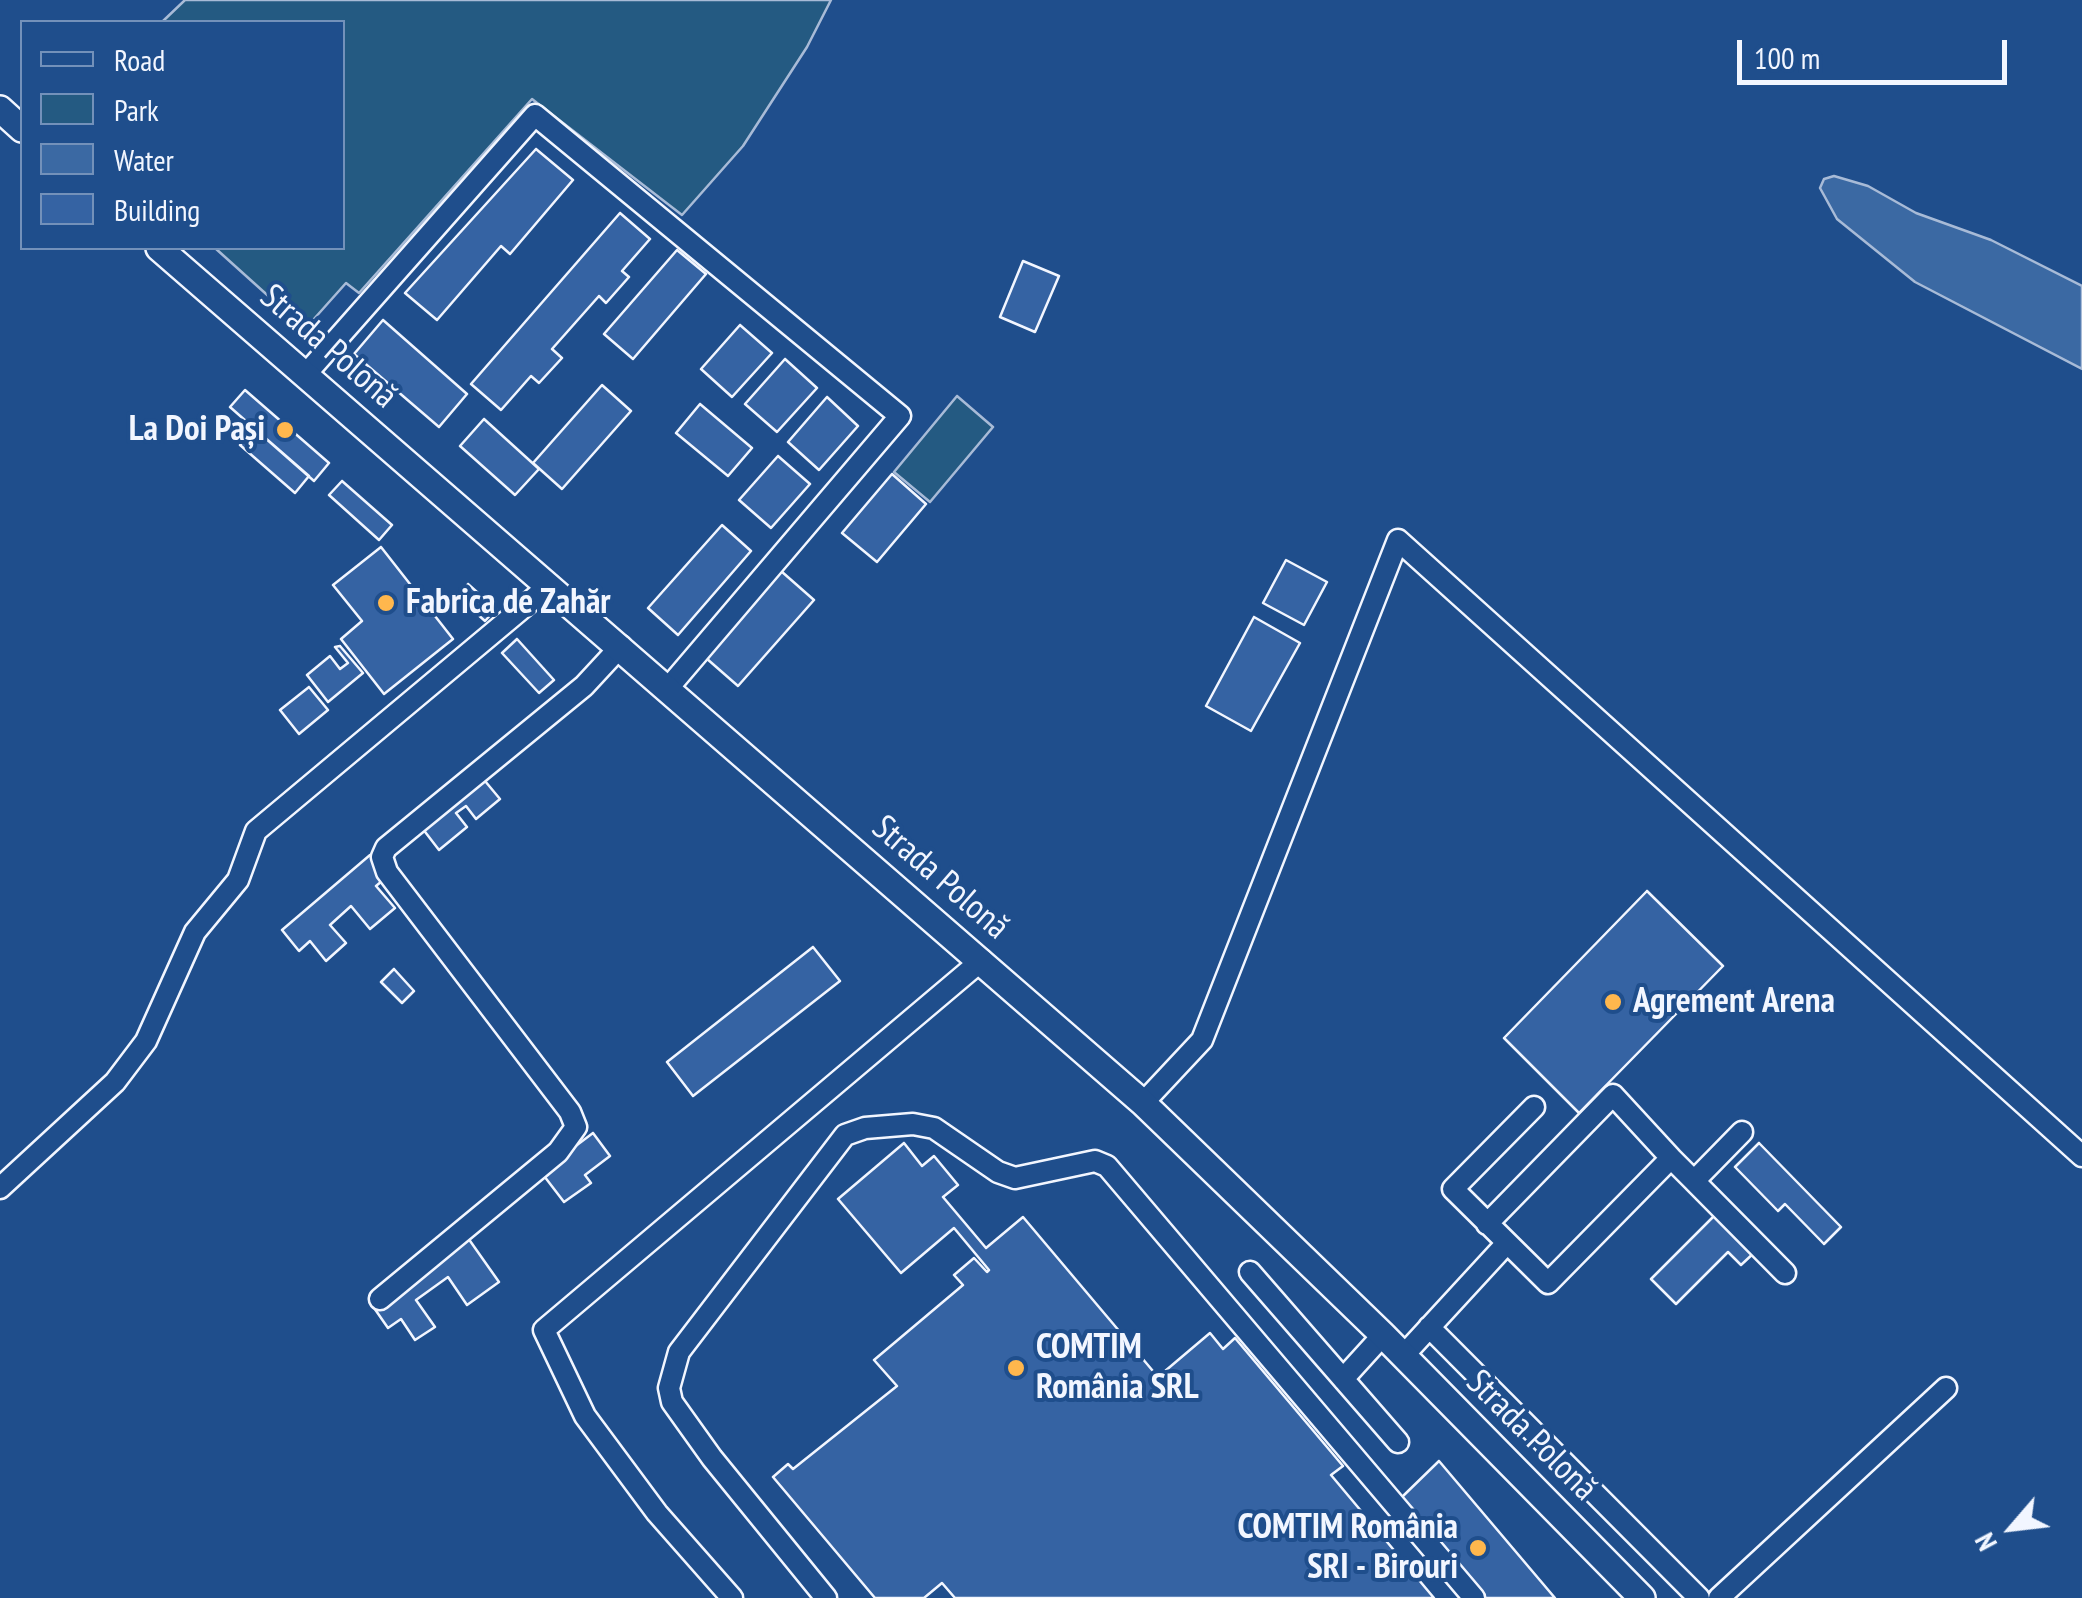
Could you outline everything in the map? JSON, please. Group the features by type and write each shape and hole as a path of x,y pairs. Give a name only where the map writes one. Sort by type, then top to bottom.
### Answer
{"main road":[{"path":"0,110 20,127"},
{"name":"Strada Polonă","path":"161,250 550,584 1142,1103 1403,1356 1642,1598"}],"lane":[{"path":"306,374 535,115 900,416 668,687"},
{"path":"1142,1103 1202,1040 1398,540 2082,1156"},
{"path":"0,1188 114,1082 146,1042 195,932 238,880 256,831 550,584"},
{"path":"380,1299 558,1152 576,1127 570,1112 387,872 382,857 386,848 584,686 621,646"},
{"path":"732,1598 657,1513 585,1416 544,1330 982,960"},
{"path":"1488,1224 1613,1094 1785,1273"},
{"path":"1534,1107 1453,1189 1548,1283 1671,1158"},
{"path":"826,1598 712,1458 672,1402 669,1388 678,1352 845,1135 865,1128 913,1124 934,1128 998,1172 1015,1178 1094,1162 1108,1166 1474,1598"},
{"path":"1694,1181 1742,1132"},
{"path":"1403,1356 1507,1243"},
{"path":"1250,1272 1398,1442"},
{"path":"1429,1327 1699,1598"},
{"path":"1343,1379 1382,1336"},
{"path":"1723,1597 1946,1388"}],"green space":[{"path":"185,0 831,0 807,47 743,146 682,215 532,99 359,293 346,283 305,329 217,250 345,250 345,20 164,20"},
{"path":"957,396 993,427 930,502 894,472"}],"water":[{"path":"1834,176 1868,186 1916,213 1991,240 2082,286 2082,369 1915,282 1837,219 1820,188 1824,179"}],"building":[{"path":"536,149 573,180 510,254 501,246 437,320 405,293"},
{"path":"620,213 650,239 622,271 629,277 606,303 599,296 552,349 562,358 539,383 531,376 501,410 471,384"},
{"path":"677,250 706,274 633,359 604,334"},
{"path":"1023,261 1059,276 1035,332 1000,317"},
{"path":"383,320 467,394 439,427 354,354"},
{"path":"740,325 772,353 732,397 701,369"},
{"path":"785,359 817,388 777,432 745,404"},
{"path":"602,385 631,411 562,489 533,463"},
{"path":"245,390 329,463 314,481 230,407"},
{"path":"827,397 858,426 819,470 788,442"},
{"path":"700,404 752,448 728,476 676,433"},
{"path":"484,419 539,469 515,495 460,446"},
{"path":"255,429 309,476 295,493 240,445"},
{"path":"778,456 810,484 771,528 739,500"},
{"path":"892,474 926,504 877,562 842,533"},
{"path":"342,481 392,525 379,540 329,495"},
{"path":"722,525 751,551 678,635 648,608"},
{"name":"Fabrica de Zahăr","path":"381,547 453,639 384,694 341,639 362,621 333,585"},
{"path":"1286,560 1327,582 1304,625 1263,603"},
{"path":"781,571 814,600 738,686 706,658"},
{"path":"468,584 496,609 485,621 457,596"},
{"path":"1254,617 1300,643 1251,731 1206,706"},
{"path":"517,639 554,680 539,693 502,653"},
{"path":"340,646 363,673 328,702 307,675 330,656 340,669 348,663 335,647"},
{"path":"309,687 328,710 299,734 280,710"},
{"path":"480,775 500,799 476,819 466,806 456,813 467,827 439,850 419,824"},
{"path":"370,855 388,876 376,886 395,908 370,929 351,906 330,925 346,943 326,961 310,941 299,951 282,930"},
{"name":"Agrement Arena","path":"1647,891 1723,966 1579,1113 1504,1038"},
{"path":"813,947 840,981 693,1096 667,1062"},
{"path":"394,969 414,991 402,1003 381,982"},
{"path":"593,1133 610,1156 585,1175 591,1183 564,1202 541,1172"},
{"name":"COMTIM România SRL","path":"904,1143 922,1166 934,1156 958,1185 943,1197 986,1248 1023,1217 1158,1377 1210,1333 1223,1349 1235,1338 1343,1466 1331,1475 1434,1598 955,1598 942,1583 924,1598 875,1598 773,1477 788,1464 793,1469 897,1386 874,1360 963,1285 954,1275 974,1258 989,1270 954,1228 901,1273 838,1199"},
{"path":"1759,1143 1841,1227 1824,1244 1785,1204 1778,1211 1735,1167"},
{"path":"1718,1212 1756,1251 1741,1265 1728,1252 1676,1304 1651,1279"},
{"path":"468,1238 499,1282 467,1305 448,1277 416,1300 435,1327 415,1340 401,1319 388,1328 372,1305"},
{"name":"COMTIM România SRI - Birouri","path":"1439,1461 1555,1598 1485,1598 1402,1497"}],"place":[{"name":"La Doi Pași","path":"285,430"},
{"name":"Fabrica de Zahăr","path":"386,603"},
{"name":"Agrement Arena","path":"1613,1002"},
{"name":"COMTIM România SRL","path":"1016,1368"},
{"name":"COMTIM România SRI - Birouri","path":"1478,1548"}]}
